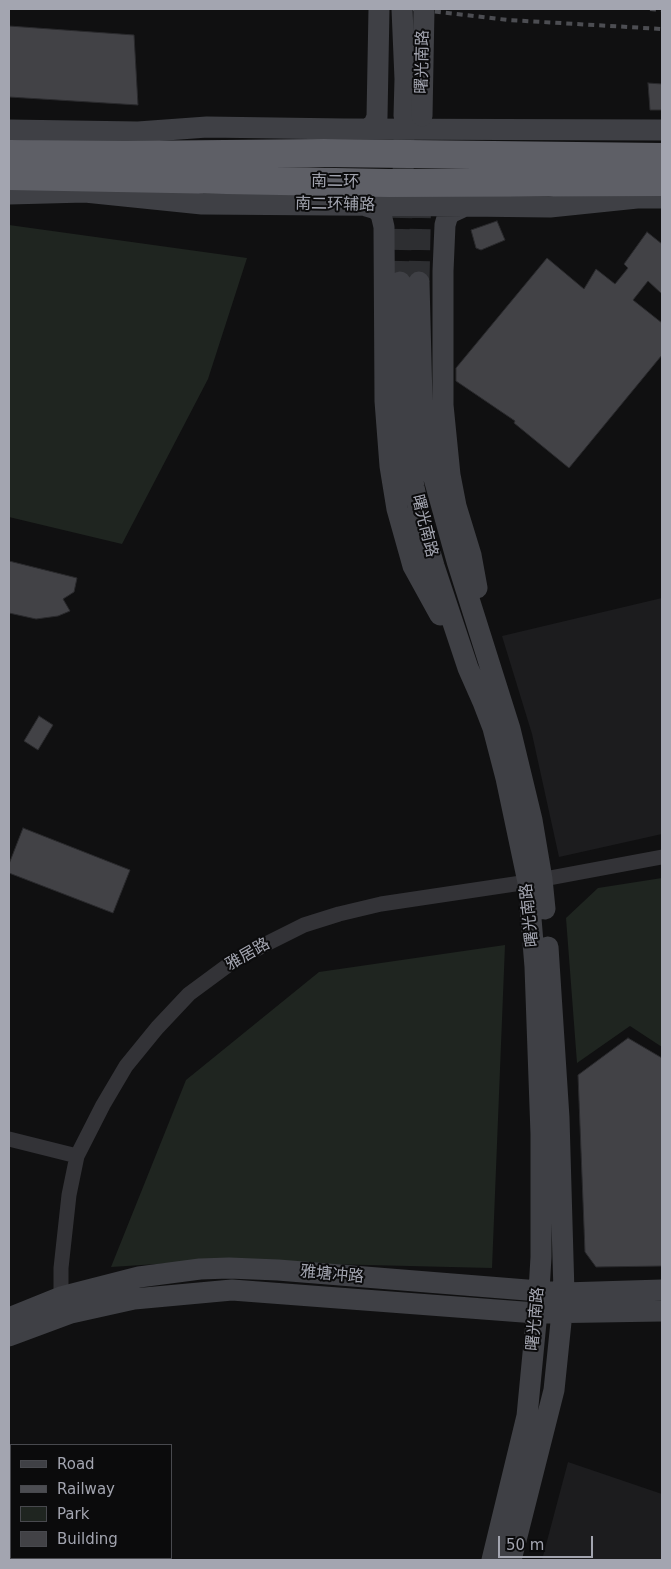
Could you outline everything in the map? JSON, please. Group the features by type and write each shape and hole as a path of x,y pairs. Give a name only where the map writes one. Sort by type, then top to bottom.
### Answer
{"highway":[{"name":"南二环","path":"9,154 333,153 662,157"},
{"name":"南二环","path":"9,176 379,183 662,182"}],"main road":[{"path":"373,123 379,9"},
{"name":"曙光南路","path":"402,9 405,79 413,116 424,9"},
{"path":"9,130 138,132 207,127 373,123 662,130"},
{"name":"南二环辅路","path":"9,194 85,192 202,204 366,206 550,207 637,198 662,198"},
{"path":"366,206 376,209 381,214 384,227 384,401 390,466 397,509 413,566 468,668"},
{"path":"465,206 450,213 445,225 443,405 450,475 456,506 471,554 489,662"},
{"name":"曙光南路","path":"492,1560 527,1416 539,1291 541,1257 541,1134 535,968 535,881 500,753 483,702 468,668 421,521 404,418 410,282 428,457 457,561 510,729 524,781 535,881 550,976 559,1118 563,1303 554,1390 511,1560"},
{"name":"雅塘冲路","path":"9,1336 66,1305 138,1277 192,1270 229,1268 278,1270 539,1291 563,1303 662,1311"},
{"name":"雅塘冲路","path":"9,1318 66,1305 232,1290 536,1313 563,1303 662,1290"}],"street":[{"name":"雅居路","path":"66,1305 61,1268 69,1195 77,1156 103,1105 126,1066 157,1028 189,994 231,963 304,925 339,914 381,904 535,881 662,857"},
{"path":"9,1139 77,1156"}],"shaded area":[{"path":"662,598 662,834 559,857 532,734 502,636"},
{"path":"568,1462 662,1494 662,1560 542,1560"}],"green space":[{"path":"9,225 247,258 208,379 122,544 9,517"},
{"path":"662,878 662,1047 630,1026 577,1063 566,918 598,888"},
{"path":"505,945 492,1268 203,1261 111,1267 186,1080 319,972"}],"building":[{"path":"9,26 134,35 138,105 9,97"},
{"path":"648,83 662,84 662,110 650,110"},
{"path":"497,221 505,240 481,250 476,248 471,230"},
{"path":"647,232 662,244 662,294 648,281 633,300 662,323 662,355 569,468 514,423 515,421 456,381 456,368 547,258 584,289 596,269 615,284 628,268 624,264"},
{"path":"9,561 77,578 74,592 63,599 70,611 58,616 36,619 9,613"},
{"path":"39,716 53,725 38,750 24,741"},
{"path":"23,828 130,870 113,913 9,873 9,864"},
{"path":"628,1038 662,1058 662,1266 596,1267 585,1252 578,1075"}],"tunnel":[{"path":"400,282 404,139"},
{"path":"419,282 421,187"}],"railway":[{"path":"413,9 508,20 662,29"},
{"path":"650,9 662,10"}]}
